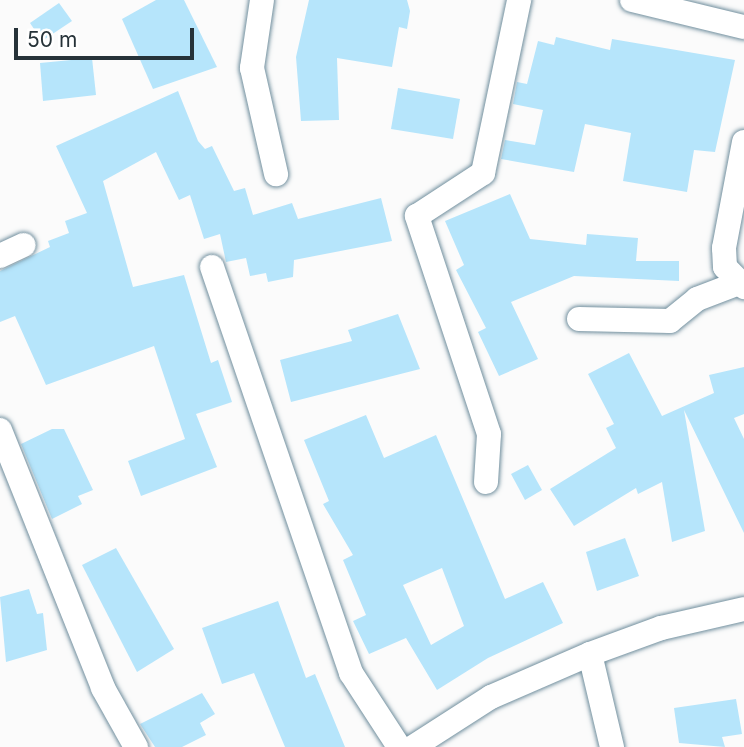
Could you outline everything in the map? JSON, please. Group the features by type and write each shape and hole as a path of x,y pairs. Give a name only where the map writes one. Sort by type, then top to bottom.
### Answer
{"street":[{"path":"262,0 252,68 276,174"},
{"path":"486,482 489,434 417,216 483,173 519,0"},
{"path":"632,0 744,27"},
{"path":"579,319 670,321 697,299 740,285 725,267 724,248 744,142"},
{"path":"0,256 24,245"},
{"path":"212,267 351,673 399,747"},
{"path":"0,430 103,688 136,747"},
{"path":"413,747 491,697 590,654 661,628 744,609"},
{"path":"590,654 612,747"}],"building":[{"path":"156,0 184,0 217,67 153,89 122,19"},
{"path":"309,0 407,0 410,11 407,29 399,27 392,67 337,58 339,120 301,121 296,57"},
{"path":"59,3 72,21 42,41 30,23"},
{"path":"556,37 610,50 612,39 735,60 715,152 694,150 687,192 623,181 631,133 585,124 574,172 501,159 505,140 535,145 543,110 513,104 517,82 527,84 538,41 554,45"},
{"path":"92,58 96,95 43,101 40,63"},
{"path":"398,88 460,99 453,139 391,129"},
{"path":"178,91 198,141 205,149 212,146 234,191 245,188 253,215 292,203 298,219 381,198 392,241 294,260 293,277 268,282 266,273 250,276 246,258 226,262 220,234 204,239 190,195 179,200 156,152 103,181 133,287 184,275 211,363 218,360 232,402 196,414 217,467 141,496 128,461 185,439 154,346 46,385 15,316 0,322 0,271 50,247 48,241 69,233 65,221 87,213 56,146"},
{"path":"510,194 530,239 586,245 587,234 638,238 636,261 679,261 679,281 574,276 511,302 538,359 499,376 478,332 486,328 456,270 464,265 445,221"},
{"path":"398,314 420,369 291,402 280,360 352,341 348,330"},
{"path":"629,353 662,416 714,393 709,375 744,367 744,414 734,418 744,439 744,533 684,410 705,531 672,542 662,482 638,494 636,488 574,526 550,489 616,448 606,428 614,424 588,374"},
{"path":"366,415 384,458 436,435 505,599 543,582 563,623 488,658 437,690 406,638 369,654 353,621 366,615 343,560 353,555 323,504 329,501 304,440","holes":["442,568 464,626 431,645 403,585"]},
{"path":"52,429 64,429 93,490 78,496 82,504 52,519 21,444"},
{"path":"528,465 542,490 525,500 511,474"},
{"path":"625,538 639,576 597,591 586,552"},
{"path":"116,548 174,649 137,672 82,565"},
{"path":"29,589 37,614 43,613 47,650 6,662 0,597"},
{"path":"278,601 306,678 315,674 345,747 285,747 254,673 222,684 202,628"},
{"path":"202,693 215,714 200,723 206,735 182,747 155,747 140,724"},
{"path":"736,699 742,734 722,737 725,747 679,743 674,708"}]}
